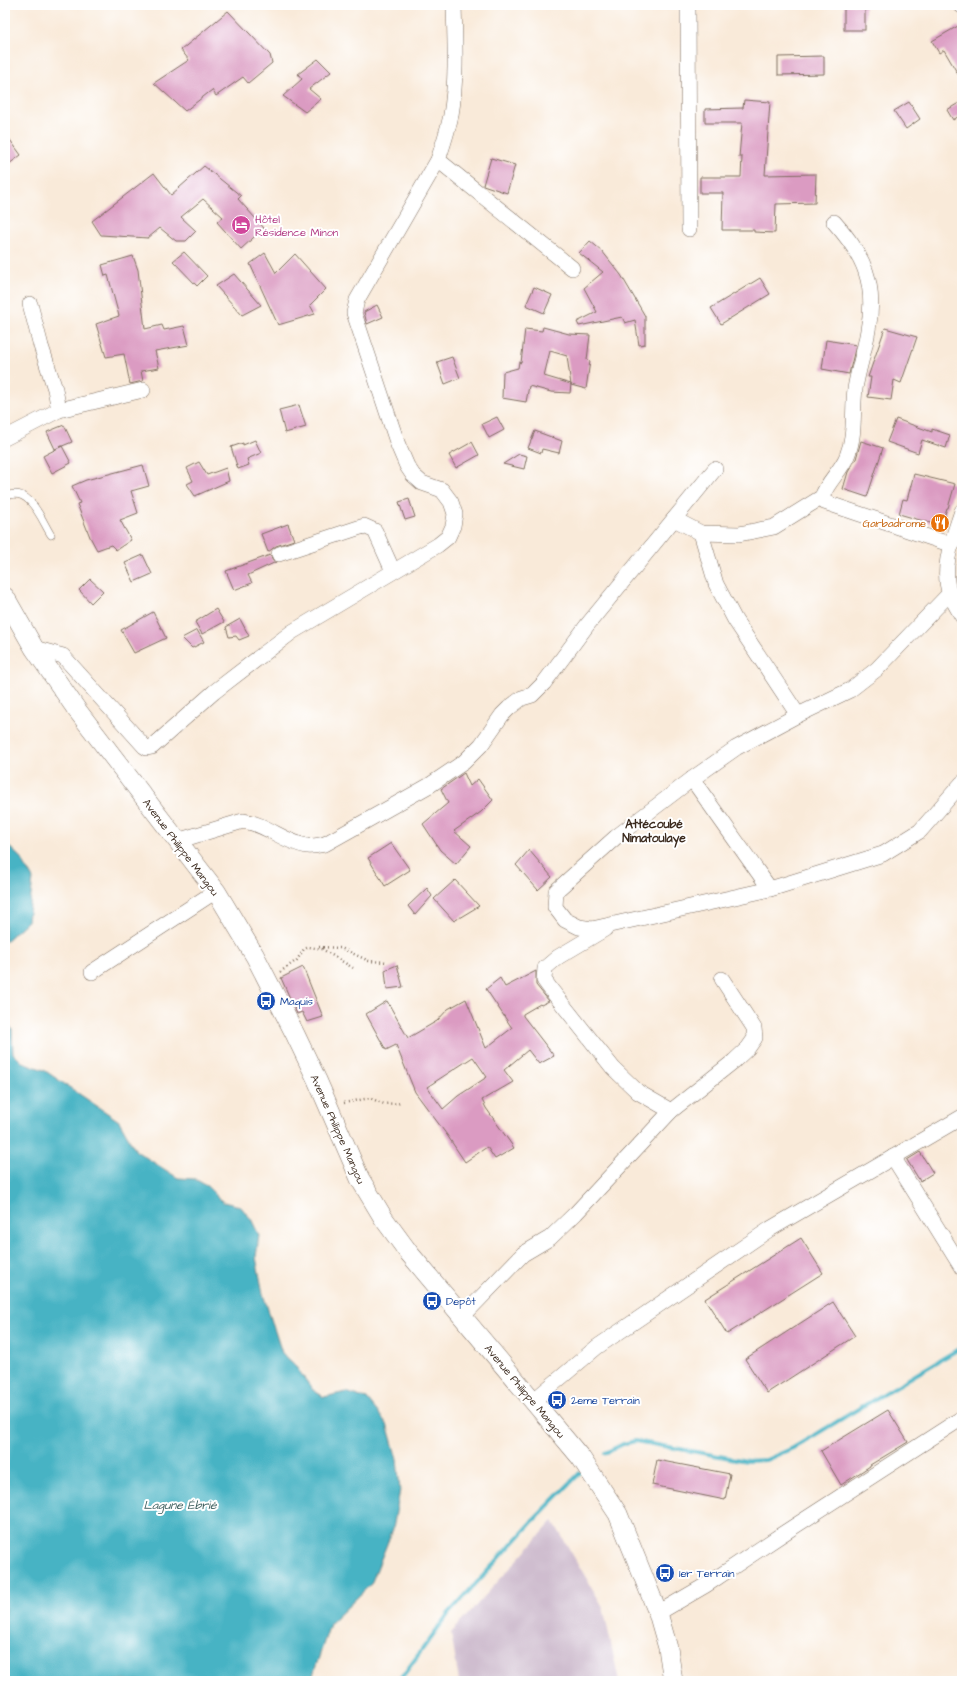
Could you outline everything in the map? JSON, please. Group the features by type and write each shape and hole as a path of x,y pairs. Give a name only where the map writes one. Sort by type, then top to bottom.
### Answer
{"street":[{"path":"34,648 63,656 147,748 152,747 214,692 292,632 393,571 438,546 448,537 453,526 455,514 450,502 442,490 422,483 413,475 407,466 398,445 354,314 357,300 438,160 451,116 455,77 454,5"},
{"path":"688,5 689,229"},
{"path":"438,160 572,268"},
{"path":"674,519 701,533 739,534 774,527 822,497 824,491 842,465 852,442 854,396 857,376 869,328 871,289 866,271 851,240 834,222"},
{"path":"30,304 41,346 55,389 59,410"},
{"path":"5,438 59,410 143,390"},
{"path":"177,841 243,821 254,822 286,839 308,846 325,844 464,762 481,745 502,714 522,698 532,695 544,683 588,624 715,469"},
{"path":"822,497 824,502 952,545"},
{"path":"962,510 948,558 947,576 950,593 962,616"},
{"path":"279,554 364,526 375,531 393,571"},
{"path":"701,533 716,584 735,620 798,715"},
{"path":"950,593 877,669 850,690 798,715 736,748 692,778 616,837 556,891 556,907 565,920 579,927 592,929 770,889 883,854 920,830 962,783"},
{"name":"Avenue Philippe Mangou","path":"5,597 34,648 101,742 216,891 255,956 301,1047 329,1107 360,1180 384,1219 409,1253 581,1458 618,1514 658,1613 668,1648 673,1681"},
{"path":"692,778 770,889"},
{"path":"92,972 216,891"},
{"path":"613,924 558,957 545,968 544,980 613,1068 638,1092 671,1111"},
{"path":"463,1316 523,1254 550,1238 576,1213 671,1111 748,1048 755,1038 754,1028 722,979"},
{"path":"533,1401 597,1347 770,1229 962,1117"},
{"path":"893,1157 962,1268"},
{"path":"658,1613 706,1585 793,1526 962,1418"}],"lane":[{"path":"5,497 11,493 19,494 29,499 51,536"}],"path":[{"path":"309,947 322,949 354,968"},
{"path":"267,980 296,960 304,949 309,947 341,948 369,961 388,962"},
{"path":"329,1107 370,1098 384,1104 402,1103"}],"shaded area":[{"path":"553,1521 603,1607 619,1681 459,1681 451,1633"}],"water":[{"path":"5,843 20,857 33,879 28,921 5,942"},
{"name":"Lagune Ébrié","path":"5,1020 12,1029 13,1053 22,1062 44,1070 119,1121 136,1151 178,1178 195,1179 207,1186 223,1202 240,1206 251,1219 259,1235 256,1257 263,1294 282,1353 293,1363 313,1390 324,1397 346,1392 367,1399 387,1424 397,1459 400,1490 393,1529 371,1584 330,1624 311,1681 5,1681"}],"building":[{"path":"844,5 865,5 865,30 844,30"},
{"path":"228,11 270,55 272,63 248,83 243,77 216,96 212,90 185,111 154,83 189,60 181,50"},
{"path":"958,26 962,33 962,81 944,50 939,53 932,41"},
{"path":"824,56 824,74 778,75 778,57"},
{"path":"318,59 331,72 309,89 321,99 305,112 283,96 302,79 298,74"},
{"path":"744,100 770,102 765,175 816,174 815,203 776,204 775,233 754,232 754,230 722,230 723,193 700,193 700,177 741,177 742,157 739,157 742,123 705,123 705,109 743,108"},
{"path":"962,101 962,114 953,120 947,110"},
{"path":"909,102 920,119 906,129 894,111"},
{"path":"5,133 21,155 5,167"},
{"path":"491,158 515,165 507,193 483,185"},
{"path":"204,166 241,196 238,199 264,228 241,249 217,222 223,217 203,199 181,217 196,231 186,241 176,241 160,228 148,238 101,235 92,221 154,173 171,195"},
{"path":"590,241 602,251 621,275 645,316 645,344 639,345 635,320 625,323 622,317 579,326 577,322 597,312 584,288 603,272 579,253"},
{"path":"184,252 207,276 197,286 173,261"},
{"path":"265,253 276,273 295,254 326,289 310,305 315,314 278,325 250,264"},
{"path":"133,256 138,270 145,329 162,325 164,330 184,326 189,345 155,351 159,368 141,371 143,381 130,384 124,354 106,357 96,324 119,316 108,275 105,276 102,265"},
{"path":"234,274 261,305 242,315 216,286"},
{"path":"760,278 770,294 721,324 711,308"},
{"path":"534,287 552,295 544,313 526,305"},
{"path":"377,305 383,317 367,324 364,312"},
{"path":"543,327 569,334 590,335 587,360 590,361 586,389 571,385 570,393 551,392 529,386 526,402 502,398 503,372 518,368 519,362 521,363 525,329 542,331","holes":["550,351 567,356 571,384 544,376"]},
{"path":"885,328 917,337 901,383 894,380 891,400 868,397 871,377 868,377"},
{"path":"826,340 856,345 849,374 822,369"},
{"path":"452,357 460,378 445,384 437,362"},
{"path":"299,405 306,427 285,433 279,410"},
{"path":"497,417 504,430 489,438 482,424"},
{"path":"896,419 932,432 932,429 950,435 946,448 922,440 918,453 887,442"},
{"path":"64,425 72,442 55,449 47,432"},
{"path":"535,431 562,441 559,453 542,449 541,453 528,448"},
{"path":"255,440 261,453 247,459 249,465 238,469 231,447 243,443 243,445"},
{"path":"861,441 883,448 867,497 843,489 848,472 856,459"},
{"path":"472,442 479,455 456,468 449,455"},
{"path":"62,446 71,463 52,473 43,456"},
{"path":"519,454 527,456 524,469 503,464"},
{"path":"199,462 207,475 226,468 229,481 195,496 187,484 193,481 187,468"},
{"path":"143,465 149,486 131,491 138,513 120,520 131,540 116,550 111,545 97,550 90,537 77,504 80,503 72,486 86,480"},
{"path":"914,474 955,484 941,526 899,514 903,499 907,500"},
{"path":"409,499 415,517 405,520 399,502"},
{"path":"288,524 294,540 276,546 268,552 261,534"},
{"path":"143,555 152,574 134,582 125,563"},
{"path":"270,555 276,562 248,575 252,583 234,590 226,571"},
{"path":"90,579 103,591 91,603 79,590"},
{"path":"216,609 224,622 202,634 195,622"},
{"path":"153,612 166,638 134,653 121,630"},
{"path":"240,619 249,636 239,640 236,636 229,637 226,627"},
{"path":"197,630 204,642 192,648 182,638"},
{"path":"464,773 470,786 478,779 493,800 481,812 454,831 471,846 456,864 440,850 423,824 448,803 441,789"},
{"path":"391,843 410,870 385,886 368,858"},
{"path":"529,850 552,877 538,890 516,865"},
{"path":"455,880 479,906 454,921 434,899"},
{"path":"427,888 432,896 415,915 408,906"},
{"path":"397,965 403,987 387,989 385,970"},
{"path":"303,967 323,1017 307,1022 302,1012 297,1014 281,978"},
{"path":"536,971 536,985 549,1001 541,1005 540,1004 523,1014 523,1016 554,1056 539,1064 528,1050 504,1070 513,1082 482,1100 514,1148 495,1159 487,1147 465,1162 415,1092 396,1045 386,1050 366,1014 387,1001 408,1038 437,1021 448,1009 466,999 486,1048 512,1028 486,989 500,978 505,987","holes":["473,1057 487,1077 458,1096 443,1109 427,1087"]},
{"path":"920,1152 933,1173 920,1181 907,1160"},
{"path":"801,1238 823,1273 727,1334 705,1299"},
{"path":"833,1302 855,1336 767,1393 745,1359"},
{"path":"888,1410 908,1442 841,1485 821,1451"},
{"path":"657,1460 730,1474 725,1500 652,1485"}],"waterway":[{"path":"605,1453 623,1444 635,1441 747,1461 766,1460 793,1448 962,1347"},
{"path":"399,1681 449,1613 533,1521 580,1473"}],"place":[{"name":"Hôtel Résidence Minon","path":"241,225"},
{"name":"Garbadrome","path":"940,523"},
{"name":"Maquis","path":"266,1001"},
{"name":"Depôt","path":"432,1301"},
{"name":"2eme Terrain","path":"557,1400"},
{"name":"1er Terrain","path":"665,1573"}],"district":[{"name":"Attécoubé Nimatoulaye","path":"654,831"}]}
